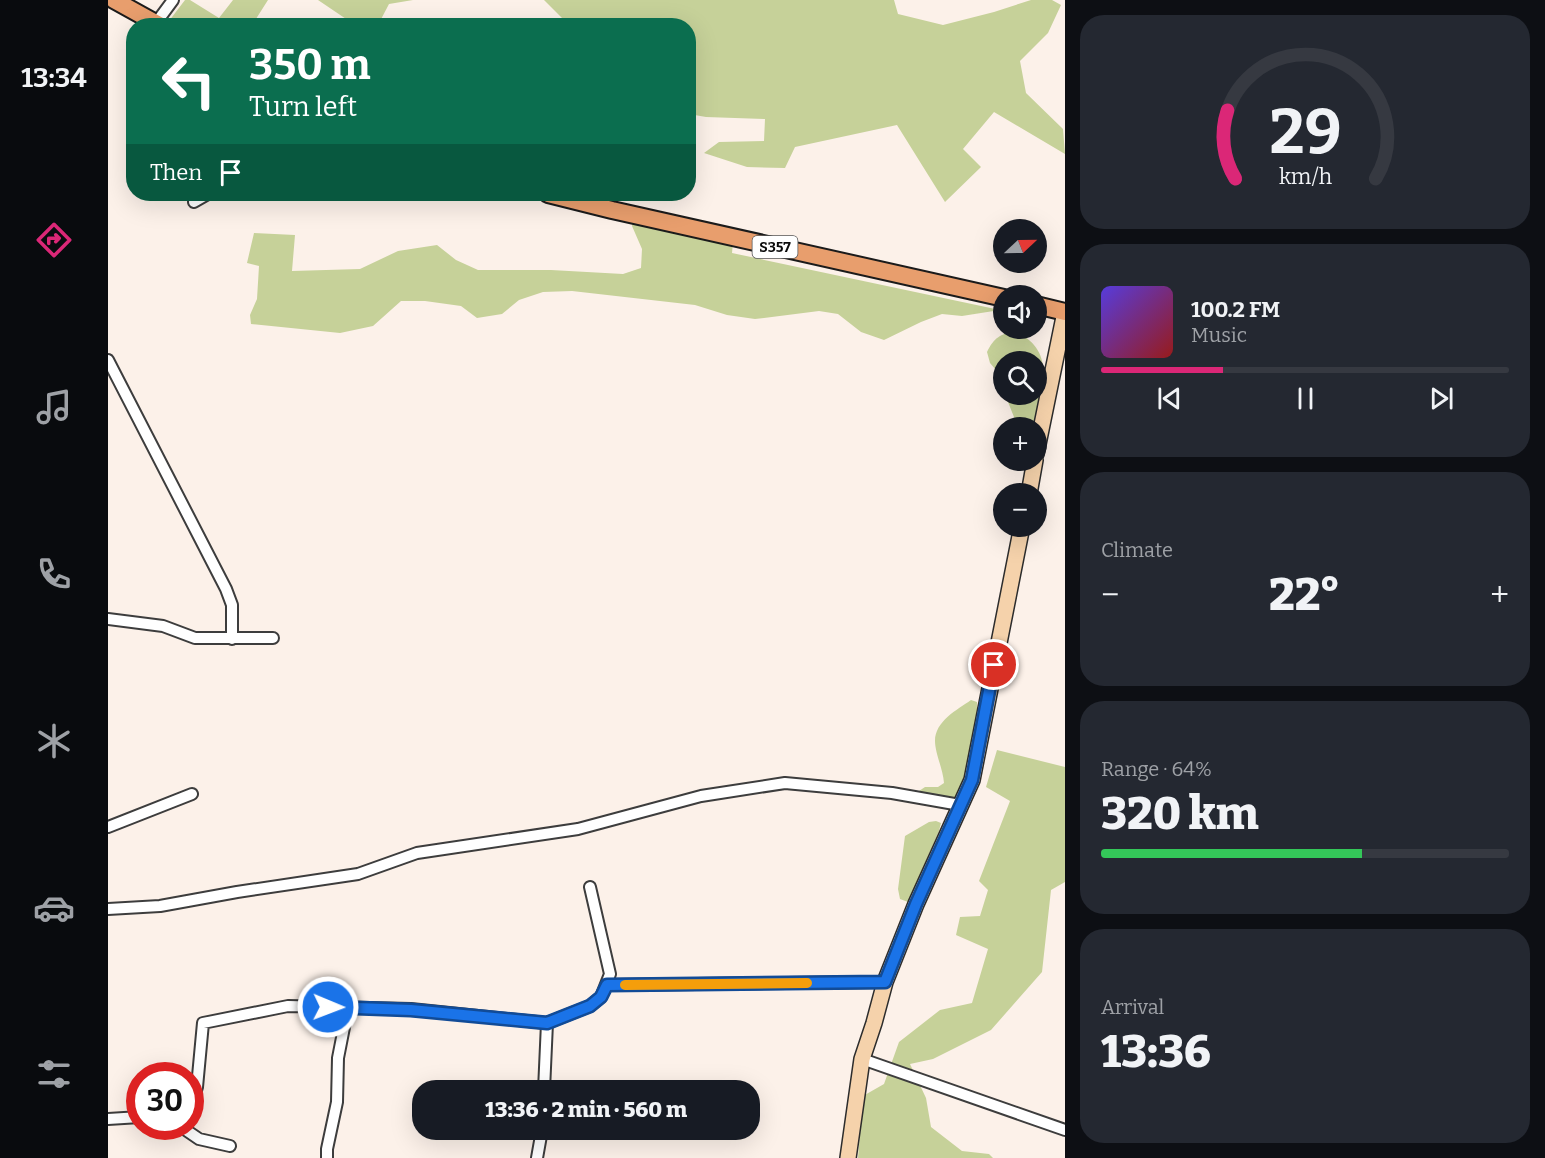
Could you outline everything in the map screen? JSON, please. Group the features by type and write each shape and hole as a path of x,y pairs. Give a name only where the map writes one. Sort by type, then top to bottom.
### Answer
{"main road":[{"path":"114,0 147,18"},
{"name":"S357","path":"576,201 993,296"},
{"path":"1047,308 1065,312"}],"street":[{"path":"162,18 173,0"},
{"path":"1044,417 1065,312"},
{"path":"108,360 226,590 232,605 232,639"},
{"path":"848,1158 862,1059 885,982 916,904 972,780 1020,537"},
{"path":"108,619 163,626 195,638 273,638"},
{"path":"108,909 160,906 358,874 417,853 578,829 701,796 785,783 892,793 960,805"},
{"path":"108,827 192,794"},
{"path":"199,1062 203,1023 288,1006 411,1010 547,1023 590,1006 601,997 610,974 590,887"},
{"path":"607,985 885,982"},
{"path":"327,1158 337,1102 338,1058 348,1007"},
{"path":"544,1080 547,1023"},
{"path":"862,1059 1065,1130"},
{"path":"108,1119 126,1118"},
{"path":"203,1140 230,1146"},
{"path":"537,1158 540,1140"}],"green space":[{"path":"185,0 190,0 219,18 171,18"},
{"path":"233,0 268,0 256,18 219,18"},
{"path":"318,0 413,0 389,4 382,18 345,18"},
{"path":"544,0 894,0 898,14 943,25 1031,0 1052,0 1061,5 1048,33 1020,61 1026,93 1063,129 1065,154 994,112 963,149 981,167 945,202 897,125 795,147 785,168 747,167 704,153 719,142 764,141 765,119 696,115 696,18 562,18"},
{"path":"633,220 733,242 732,253 993,309 993,311 962,316 942,314 884,340 861,332 838,314 819,311 755,319 727,315 695,305 572,291 543,292 519,300 502,314 477,318 461,306 425,301 401,301 373,326 340,333 251,324 250,315 257,299 259,266 247,263 254,233 295,235 292,271 360,269 398,251 437,245 456,260 478,270 551,270 623,274 641,268 642,249 632,226"},
{"path":"1027,339 1038,351 993,351 993,366 987,352 995,340"},
{"path":"1009,405 1038,405 1035,417 1014,417"},
{"path":"971,700 977,702 975,740 970,767 961,790 954,799 919,794 919,791 925,787 938,787 944,783 935,746 936,734 948,717"},
{"path":"997,750 1065,767 1065,882 1051,890 1042,972 991,1030 933,1059 910,1064 926,1098 931,1127 962,1151 989,1154 993,1158 858,1158 863,1096 884,1084 899,1042 940,1010 972,1003 988,949 956,935 960,917 980,916 988,890 979,881 1010,801 986,787"},
{"path":"929,822 941,823 939,831 908,902 900,899 898,889 905,836"}],"slow traffic":[{"path":"625,985 807,983"}],"route":[{"path":"328,1007 411,1010 547,1023 590,1006 601,997 607,985 885,982 916,904 972,780 994,665"}]}
